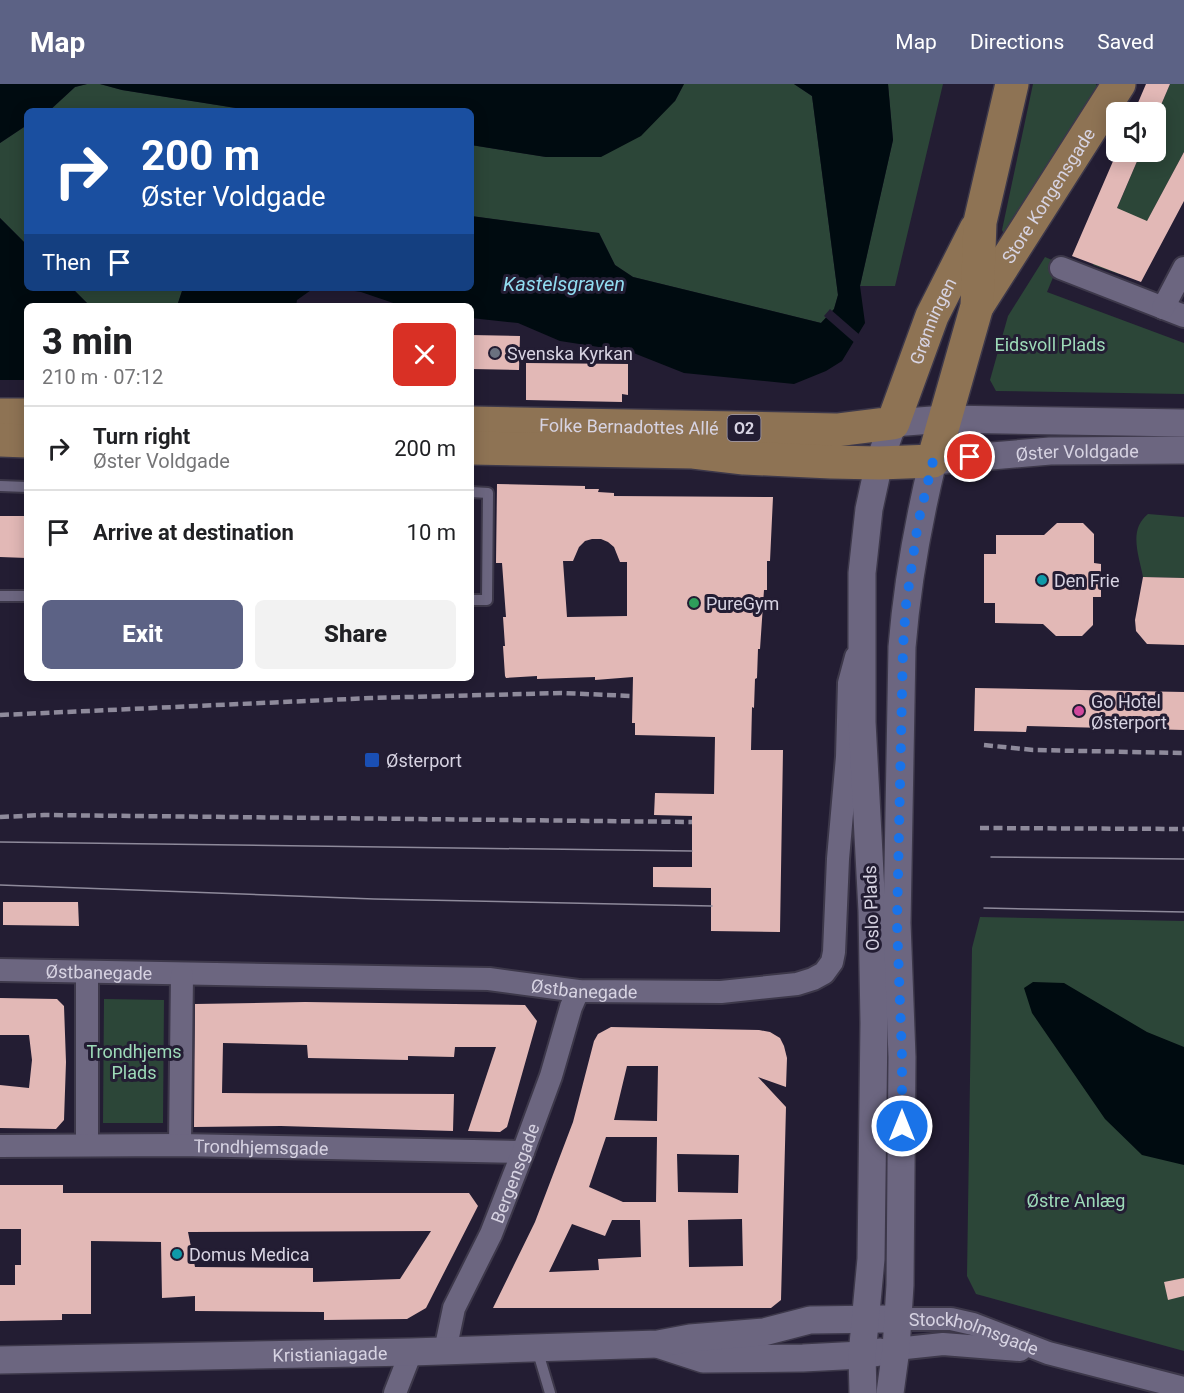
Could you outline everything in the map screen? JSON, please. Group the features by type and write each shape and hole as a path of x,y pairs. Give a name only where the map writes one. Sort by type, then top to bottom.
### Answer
{"main road":[{"name":"Grønningen","path":"933,461 977,306 980,222 1012,84"},
{"name":"Store Kongensgade","path":"977,306 1119,84"},
{"name":"Grønningen","path":"893,423 932,315 980,222"},
{"path":"0,415 24,415"},
{"name":"Folke Bernadottes Allé","path":"474,423 837,429 893,423"},
{"path":"0,440 24,441"},
{"name":"Folke Bernadottes Allé","path":"474,448 693,452 744,458 879,463"},
{"name":"O2","path":"879,463 933,461"}],"street":[{"path":"1061,268 1184,316"},
{"path":"1163,308 1184,268"},
{"name":"Øster Voldgade","path":"893,423 945,419 1184,423"},
{"name":"Oslo Plads","path":"863,1393 862,1355 871,1259 874,1023 872,911 862,713 863,562 868,509 879,463 893,423"},
{"name":"Øster Voldgade","path":"933,461 1050,451 1184,450"},
{"name":"Oslo Plads","path":"890,1393 896,1349 900,1285 902,1057 897,923 902,669 910,574 933,461"},
{"name":"Østbanegade","path":"0,970 489,979 578,991 721,992 797,984 813,979 824,972 832,962 834,952 849,683 862,635"},
{"path":"87,972 87,1145"},
{"path":"180,1145 182,975"},
{"name":"Bergensgade","path":"445,1351 454,1308 491,1234 523,1152 578,991"},
{"name":"Trondhjemsgade","path":"0,1146 180,1145 523,1152"},
{"name":"Kristianiagade","path":"0,1360 411,1352 658,1344 690,1338 764,1332 810,1320 898,1319"},
{"name":"Stockholmsgade","path":"898,1319 951,1319 973,1324 1048,1353 1184,1388"},
{"name":"Kristianiagade","path":"658,1344 703,1359 824,1357 862,1355 896,1349"},
{"name":"Stockholmsgade","path":"896,1349 943,1344 1048,1353"},
{"path":"395,1393 411,1352"}],"lane":[{"path":"0,486 24,487"},
{"path":"474,492 488,493 487,600 474,600"},
{"path":"0,596 24,596"},
{"path":"537,1348 550,1393"}],"green space":[{"path":"100,84 122,90 236,108 52,108 75,87"},
{"path":"684,84 794,84 812,96 838,295 834,309 821,323 633,277 615,265 599,233 474,216 474,145 546,157 675,101"},
{"path":"888,84 943,84 895,286 860,286 893,140"},
{"path":"1033,84 1096,84 1098,88 1004,234 1002,230"},
{"path":"1170,84 1184,84 1184,152 1119,274 1093,265 1137,162 1166,162 1166,102 1162,102"},
{"path":"24,127 24,242 0,218 0,143"},
{"name":"Eidsvoll Plads","path":"1045,257 1059,263 1047,292 1184,343 1184,394 996,391 990,380 1008,316"},
{"path":"75,291 182,291 178,303 87,303"},
{"path":"1148,514 1184,517 1184,578 1143,577 1136,543 1138,528"},
{"name":"Østre Anlæg","path":"980,917 1184,921 1184,1351 976,1294 967,1276 972,948"},
{"name":"Trondhjems Plads","path":"104,999 164,1000 163,1123 103,1123"}],"water":[{"path":"0,84 87,84 75,87 52,108 24,108 24,127 0,143"},
{"path":"100,84 684,84 675,101 641,136 601,157 546,157 474,145 474,108 236,108 122,90"},
{"name":"Kastelsgraven","path":"794,84 888,84 893,140 860,286 865,323 842,361 826,371 794,384 684,373 631,352 560,341 518,323 474,318 474,303 393,303 355,291 474,291 474,216 599,233 615,265 633,277 821,323 834,309 838,295 812,96"},
{"path":"0,218 24,242 24,291 75,291 87,303 24,303 24,380 0,380"},
{"path":"182,291 310,291 297,300 296,303 178,303"},
{"path":"1033,982 1064,983 1147,1032 1184,1047 1184,1165 1142,1155 1105,1119 1032,1013 1024,988"}],"pier":[{"path":"830,309 861,336 856,344 824,316"}],"building":[{"path":"1146,84 1170,84 1162,102 1138,102"},
{"path":"1184,152 1184,201 1141,282 1072,256 1113,162 1137,162 1117,208 1147,221"},
{"name":"Svenska Kyrkan","path":"474,335 520,336 519,370 474,369"},
{"path":"526,363 628,364 628,395 622,394 622,402 526,400"},
{"path":"497,484 585,486 585,489 599,489 598,492 614,493 614,496 773,497 770,561 767,561 767,590 764,590 754,708 752,707 751,750 783,750 780,932 711,931 711,888 653,887 653,867 692,867 692,816 654,815 655,793 714,794 715,737 635,735 635,723 632,723 633,677 595,680 595,677 506,678 503,617 506,617 502,563 496,563","holes":["601,539 614,547 620,562 627,562 627,616 567,617 563,561 573,561 579,547 585,541"]},
{"path":"0,516 24,516 24,558 0,557"},
{"name":"Den Frie","path":"1057,523 1083,523 1094,534 1094,563 1101,564 1101,597 1093,597 1093,625 1082,636 1056,636 1043,624 995,623 995,603 984,603 984,554 996,554 996,535 1044,535"},
{"path":"1143,577 1184,578 1184,645 1147,644 1136,631 1135,620"},
{"name":"Go Hotel Østerport","path":"975,688 1184,692 1184,730 1027,726 1026,732 974,731"},
{"path":"3,902 78,902 79,926 3,925"},
{"path":"0,998 57,999 64,1006 66,1062 64,1120 56,1129 0,1128 0,1085 29,1088 32,1060 29,1035 0,1035"},
{"path":"305,1002 525,1005 537,1021 507,1127 500,1132 468,1131 496,1047 455,1047 454,1057 408,1056 408,1060 308,1058 307,1045 223,1043 222,1093 454,1094 453,1131 281,1126 194,1127 195,1004"},
{"path":"611,1027 759,1030 770,1032 780,1038 787,1058 786,1087 758,1077 786,1107 781,1300 771,1308 493,1308 535,1222 573,1122 594,1041 598,1034","holes":["627,1066 658,1066 657,1121 614,1120","606,1137 657,1137 656,1202 623,1202 589,1187","677,1154 739,1155 738,1193 678,1192","742,1219 743,1266 689,1267 688,1220","612,1220 640,1220 641,1257 598,1259 599,1270 549,1272 572,1224 605,1236"]},
{"path":"0,1185 63,1185 63,1193 469,1193 478,1206 426,1308 407,1319 324,1320 324,1312 195,1311 195,1296 162,1298 161,1242 91,1241 91,1314 62,1314 62,1320 0,1321 0,1285 15,1285 15,1265 21,1265 21,1229 0,1229","holes":["431,1231 400,1279 313,1282 313,1268 195,1267 188,1232"]},
{"path":"1184,1278 1184,1296 1168,1300 1164,1282"}],"tram line":[{"path":"0,842 692,851"},
{"path":"991,857 1184,859"},
{"path":"0,885 374,899 712,906"},
{"path":"984,908 1184,912"}],"railway":[{"path":"0,715 371,698 562,693 632,696"},
{"path":"984,745 1033,750 1184,753"},
{"path":"0,817 44,815 692,822"},
{"path":"980,828 1184,829"}],"place":[{"name":"Svenska Kyrkan","path":"495,353"},
{"name":"Den Frie","path":"1042,580"},
{"name":"PureGym","path":"694,603"},
{"name":"Go Hotel Østerport","path":"1079,711"},
{"name":"Østerport","path":"372,760"},
{"name":"Domus Medica","path":"177,1254"}],"route":[{"path":"902,1126 897,923 899,742 906,605 918,523 933,461 970,457"}]}
